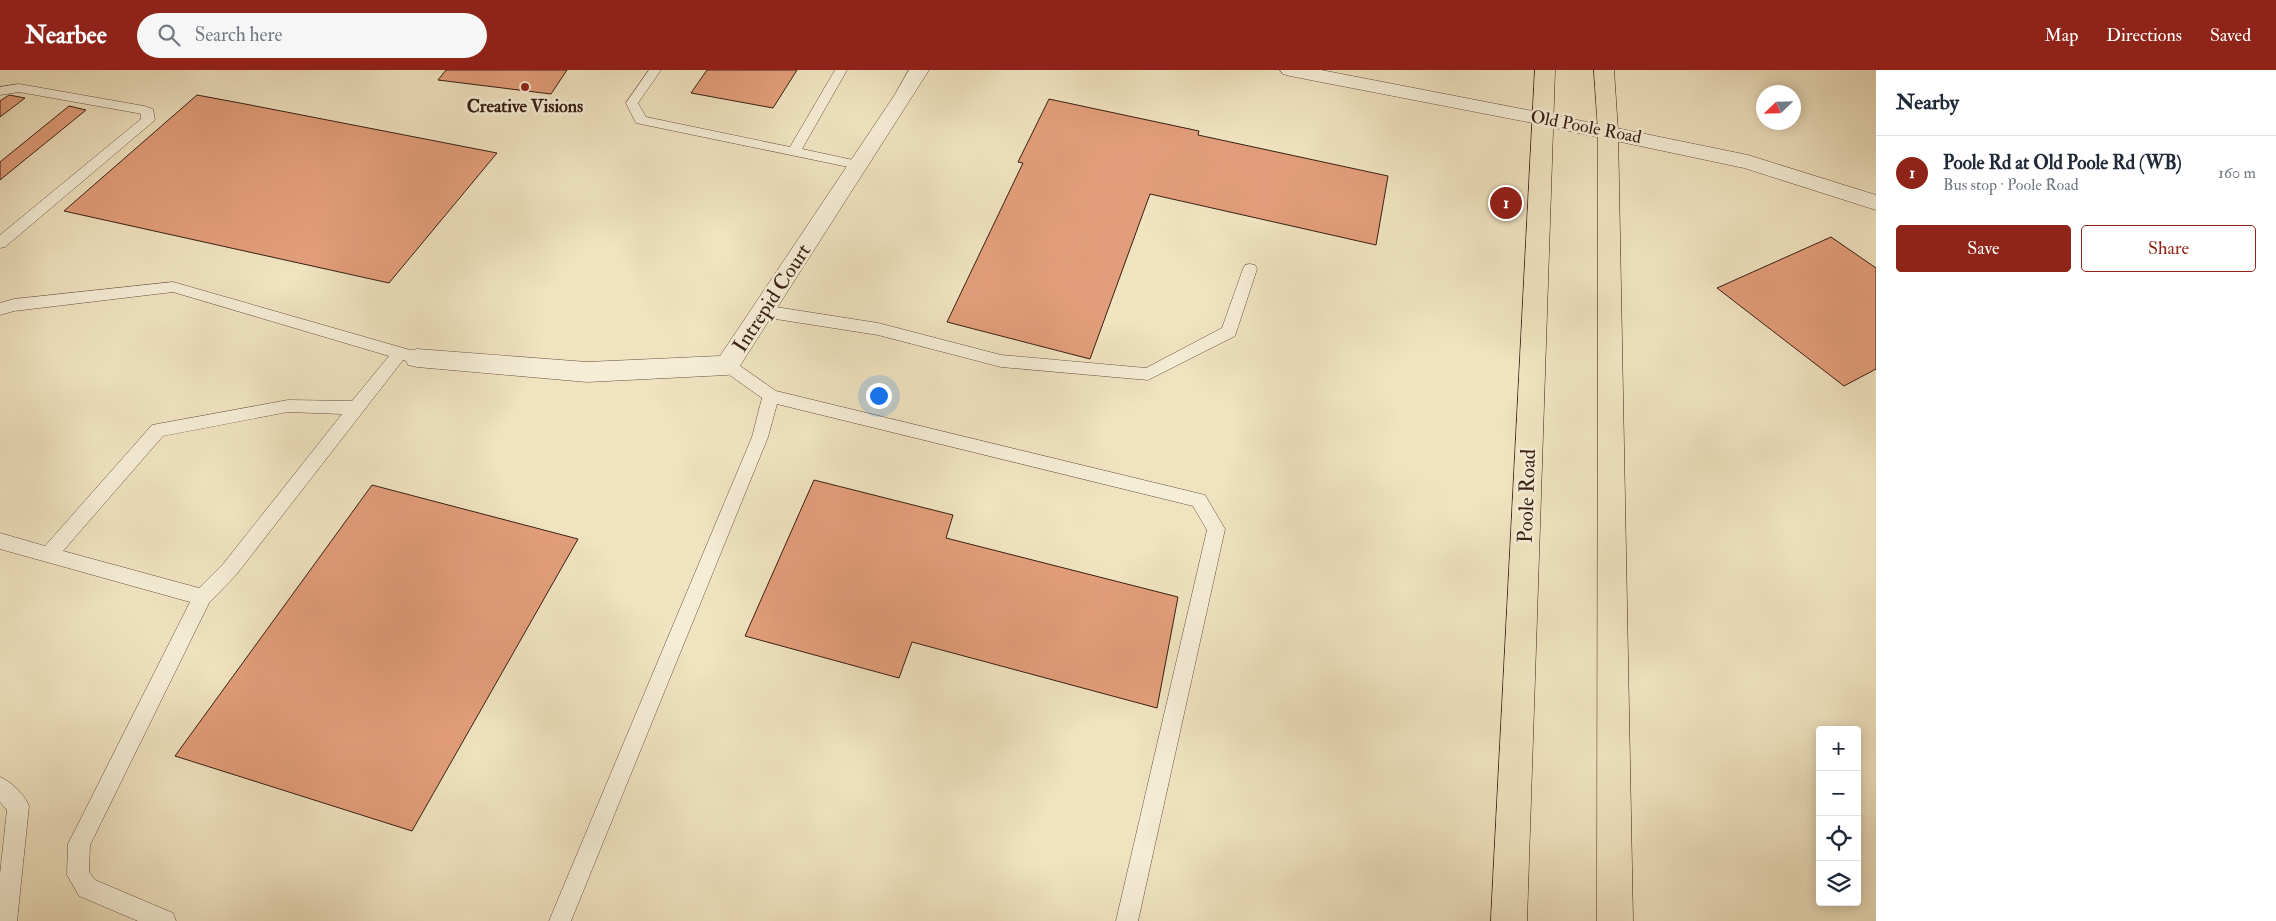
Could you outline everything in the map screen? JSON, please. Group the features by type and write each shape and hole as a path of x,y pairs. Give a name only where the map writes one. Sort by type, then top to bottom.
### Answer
{"main road":[{"name":"Poole Road","path":"1508,921 1544,70"},
{"path":"1604,70 1608,131 1615,921"}],"street":[{"name":"Intrepid Court","path":"409,355 587,372 727,365 904,96 919,70"},
{"name":"Old Poole Road","path":"1290,70 1608,131 1748,162 1876,203"}],"lane":[{"path":"655,70 632,102 641,120 858,165"},
{"path":"794,152 841,70"},
{"path":"0,91 19,88 148,112 148,120 0,243"},
{"path":"763,312 878,329 1001,361 1148,374 1229,332 1250,269"},
{"path":"0,309 14,305 173,287 409,355 356,408 230,569 202,597 79,844 78,875 87,888 165,921"},
{"path":"727,365 771,396 1198,500 1216,529 1126,921"},
{"path":"560,921 760,437 771,396"},
{"path":"49,554 158,430 288,406 356,408"},
{"path":"0,541 202,597"},
{"path":"0,787 18,806 6,921"}],"building":[{"name":"Creative Visions","path":"446,70 567,70 551,94 438,80"},
{"path":"707,70 797,70 773,108 691,93"},
{"path":"9,95 25,98 0,117 0,101"},
{"path":"197,95 497,153 389,283 64,211"},
{"path":"1049,99 1199,131 1198,135 1388,176 1376,245 1150,194 1090,359 947,322 1023,163 1018,162"},
{"path":"69,106 86,110 0,180 0,162"},
{"path":"1831,237 1876,268 1876,369 1844,386 1717,288"},
{"path":"814,480 953,515 946,538 1178,597 1157,708 912,642 899,678 745,636"},
{"path":"372,485 578,539 412,831 175,756"}],"place":[{"name":"Creative Visions","path":"525,87"},
{"name":"Poole Rd at Old Poole Rd (WB)","path":"1506,203"}]}
